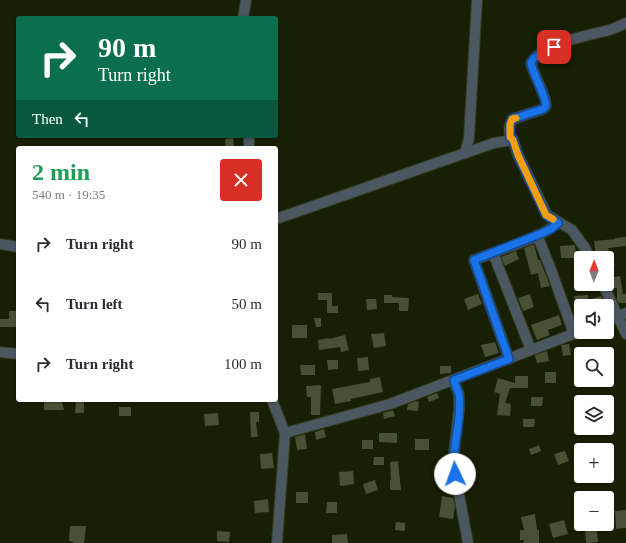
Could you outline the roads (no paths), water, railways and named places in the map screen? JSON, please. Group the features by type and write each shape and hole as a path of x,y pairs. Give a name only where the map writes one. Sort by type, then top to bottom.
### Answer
{"street":[{"path":"243,16 246,0"},
{"path":"465,153 469,138 477,0"},
{"path":"586,251 572,230 546,215 518,155 513,140 510,137 509,129 512,119 543,109 546,106 544,95 531,63 534,58 545,51 578,37 607,31 626,24"},
{"path":"278,218 494,143 513,140"},
{"path":"509,359 474,260 551,229 558,223"},
{"path":"537,235 574,326"},
{"path":"0,244 16,247"},
{"path":"493,252 531,350"},
{"path":"607,291 622,315 626,334"},
{"path":"285,433 390,404 574,334"},
{"path":"0,352 16,354"},
{"path":"454,380 458,394 459,410 453,462 468,543"},
{"path":"273,402 285,433 278,543"}]}
